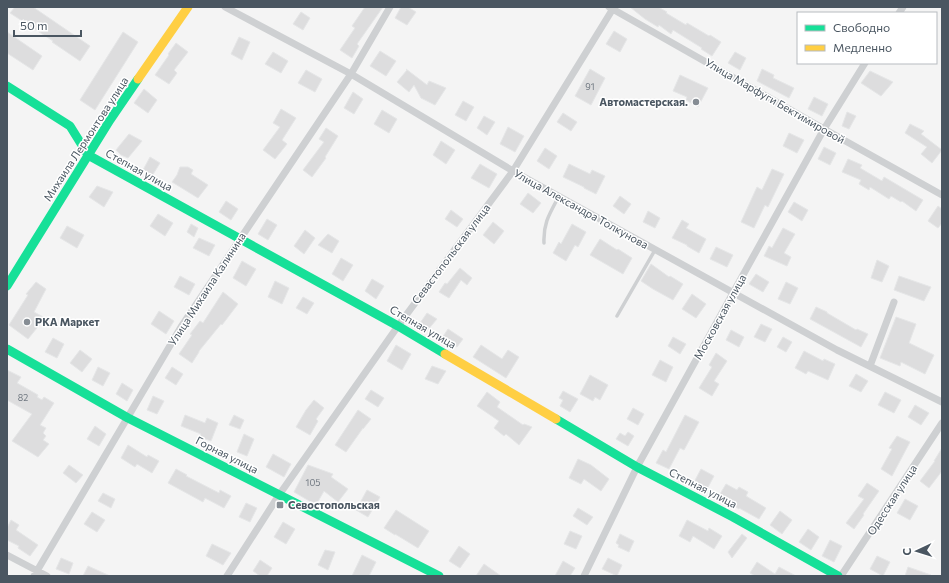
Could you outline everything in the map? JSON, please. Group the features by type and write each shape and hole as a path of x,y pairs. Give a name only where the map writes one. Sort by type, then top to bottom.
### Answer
{"street":[{"name":"Михаила Лермонтова улица","path":"7,286 110,120 188,7"},
{"name":"Улица Александра Толкунова","path":"225,7 351,74 512,171 732,293 837,350 942,402"},
{"name":"Улица Михаила Калинина","path":"36,574 181,327 351,74 390,7"},
{"name":"Улица Марфуги Бектимировой","path":"612,8 942,195"},
{"name":"Севастопольская улица","path":"227,576 279,495 398,326 512,171 612,8"},
{"name":"Московская улица","path":"584,576 637,467 732,293 824,129 865,64"},
{"name":"Степная улица","path":"7,86 70,126 88,155 398,326 637,467 733,517 838,576"},
{"path":"870,366 894,302"},
{"name":"Горная улица","path":"7,349 128,418 439,576"},
{"name":"Одесская улица","path":"841,576 942,423"},
{"path":"7,555 36,574 47,576"}],"lane":[{"path":"544,243 543,233 546,221 559,196"},
{"path":"617,316 655,250"}],"building":[{"path":"15,7 33,7 90,46 80,61 52,42 53,41 10,13"},
{"path":"365,7 383,7 357,44 359,46 352,58 340,50 355,28 352,26"},
{"path":"401,7 408,7 416,12 407,25 395,18"},
{"path":"630,7 658,7 686,25 687,23 721,42 712,56 673,30 671,34 659,25 658,27"},
{"path":"301,12 310,18 303,30 293,24"},
{"path":"614,31 627,39 620,52 606,44"},
{"path":"7,32 42,56 33,70 7,53"},
{"path":"123,32 138,42 95,110 80,100"},
{"path":"239,37 250,42 242,60 231,54"},
{"path":"176,43 188,52 174,70 177,73 169,84 155,75"},
{"path":"380,51 396,61 386,76 370,66"},
{"path":"273,52 288,61 281,73 265,64"},
{"path":"735,52 746,58 740,70 728,63"},
{"path":"406,69 427,85 429,81 446,88 435,105 421,98 414,85 409,92 397,82 407,70"},
{"path":"590,69 605,78 591,105 575,96"},
{"path":"762,69 774,75 773,78 794,88 789,98 757,81"},
{"path":"306,70 322,79 315,92 298,83"},
{"path":"870,71 893,82 881,96 861,83"},
{"path":"680,75 708,88 698,107 686,100 687,97 673,91"},
{"path":"144,89 157,100 148,113 134,103"},
{"path":"353,92 363,99 354,114 344,108"},
{"path":"814,97 828,104 822,116 808,109"},
{"path":"463,101 474,107 466,121 455,115"},
{"path":"281,109 296,118 282,140 287,144 275,159 263,150 280,127 273,123"},
{"path":"382,110 397,119 389,133 374,124"},
{"path":"847,112 856,116 849,129 842,126"},
{"path":"563,113 577,122 571,131 557,122"},
{"path":"484,116 495,122 487,135 477,128"},
{"path":"910,124 924,131 921,134 942,150 932,163 921,154 927,147 905,133"},
{"path":"508,127 524,136 515,152 500,144"},
{"path":"326,128 338,136 325,157 326,158 312,177 303,170 324,142 319,139"},
{"path":"789,133 804,140 797,153 783,146"},
{"path":"129,134 142,141 128,158 121,155 116,150"},
{"path":"441,141 455,150 446,164 433,155"},
{"path":"824,147 836,153 830,165 818,159"},
{"path":"545,148 557,156 549,169 537,161"},
{"path":"150,157 160,163 152,176 143,170"},
{"path":"848,159 862,165 860,168 882,181 884,177 923,200 916,211 902,201 901,202 891,196 889,199 870,187 869,190 859,184 861,180 842,172"},
{"path":"480,164 497,174 489,188 471,178"},
{"path":"569,164 590,174 592,170 605,176 596,194 563,177"},
{"path":"180,167 188,167 193,170 191,174 208,185 198,198 172,182"},
{"path":"772,169 784,174 768,207 765,205 754,228 741,222 757,187 762,190"},
{"path":"97,186 113,192 104,207 89,197"},
{"path":"528,193 541,203 533,213 520,204"},
{"path":"620,196 631,204 624,214 613,206"},
{"path":"226,201 238,209 231,220 219,212"},
{"path":"794,202 808,210 802,221 788,212"},
{"path":"938,206 942,209 942,223 938,228 928,221"},
{"path":"451,210 463,219 457,227 445,219"},
{"path":"648,211 660,218 655,228 643,222"},
{"path":"158,214 173,223 165,236 150,226"},
{"path":"267,219 277,225 268,240 258,234"},
{"path":"682,220 689,224 686,228 706,239 699,253 672,238"},
{"path":"493,222 504,231 494,244 483,235"},
{"path":"191,224 198,228 194,237 187,232"},
{"path":"572,224 586,232 578,247 575,245 566,261 553,253 559,242 561,244"},
{"path":"67,226 84,235 77,248 60,238"},
{"path":"783,228 795,234 784,253 791,257 787,266 764,256 769,246 772,248"},
{"path":"305,230 315,238 304,254 294,246"},
{"path":"328,234 339,241 332,253 318,245"},
{"path":"199,238 215,245 209,256 193,248"},
{"path":"600,239 632,258 623,274 590,255"},
{"path":"716,247 733,255 727,267 710,259"},
{"path":"341,258 353,265 343,281 332,274"},
{"path":"877,260 889,266 882,282 871,278"},
{"path":"242,261 256,269 246,286 233,278"},
{"path":"651,264 669,277 670,276 683,284 673,300 641,281"},
{"path":"460,268 472,278 467,285 461,280 449,298 439,292 445,283 447,284"},
{"path":"756,274 769,282 763,292 749,284"},
{"path":"180,276 195,284 189,295 174,287"},
{"path":"899,276 931,287 924,301 894,290"},
{"path":"372,279 384,286 376,299 365,291"},
{"path":"275,281 289,288 282,304 268,297"},
{"name":"РКА Маркет","path":"36,282 46,289 34,312 45,318 28,339 9,325 28,295 26,294"},
{"path":"786,282 798,288 790,304 778,299"},
{"path":"223,292 238,304 199,351 192,363 179,354 192,335 190,334 200,321 203,323"},
{"path":"692,294 706,304 696,318 682,309"},
{"path":"303,297 314,303 307,314 296,308"},
{"path":"816,307 856,330 857,329 868,334 861,347 810,319"},
{"path":"159,311 174,321 166,334 151,324"},
{"path":"427,313 437,319 426,332 418,326"},
{"path":"896,317 916,324 909,343 934,355 925,374 901,362 900,366 880,358"},
{"path":"761,324 772,329 765,342 754,337"},
{"path":"448,329 463,339 457,347 442,338"},
{"path":"731,330 744,337 739,347 726,340"},
{"path":"673,337 686,344 680,354 668,346"},
{"path":"783,337 792,342 786,352 777,347"},
{"path":"53,338 64,344 57,358 45,352"},
{"path":"396,345 411,354 402,370 387,361"},
{"path":"481,345 502,359 508,350 519,357 506,378 473,357"},
{"path":"80,350 92,359 82,372 70,363"},
{"path":"804,351 823,361 824,359 835,364 828,380 808,371 806,374 795,368"},
{"path":"716,353 727,361 714,381 719,384 712,396 699,388 712,367 709,365"},
{"path":"660,360 673,367 666,382 652,375"},
{"path":"432,366 446,371 438,384 425,379"},
{"path":"98,367 110,373 103,386 92,380"},
{"path":"172,367 183,374 176,385 165,378"},
{"path":"7,370 21,377 17,383 38,395 37,397 42,400 44,397 54,403 40,425 46,428 43,433 46,436 43,440 49,444 38,457 12,441 32,414 7,400"},
{"path":"856,374 868,381 861,392 849,386"},
{"path":"590,375 608,385 600,400 595,397 593,401 580,394"},
{"path":"122,383 133,390 127,401 116,394"},
{"path":"371,390 384,398 378,407 365,399"},
{"path":"563,391 578,399 570,412 560,406 563,400 559,398"},
{"path":"487,392 500,402 497,407 523,425 532,427 519,445 506,434 504,436 494,428 499,421 477,406"},
{"path":"885,392 901,400 894,413 878,405"},
{"path":"153,396 164,401 157,414 147,410"},
{"path":"314,400 324,408 316,419 318,421 310,435 296,427"},
{"path":"915,405 929,413 921,425 908,417"},
{"path":"633,408 644,414 638,425 627,419"},
{"path":"358,410 371,419 346,452 335,445"},
{"path":"185,415 205,423 207,418 218,423 211,441 200,437 201,434 181,426"},
{"path":"234,415 244,420 240,429 229,425"},
{"path":"685,415 699,422 684,450 680,448 669,469 656,463 663,450 666,452"},
{"path":"95,426 106,434 99,446 87,439"},
{"path":"628,432 634,436 628,446 616,439 620,433 625,436"},
{"path":"244,434 254,439 247,456 237,452"},
{"path":"897,436 910,442 892,476 881,469 892,449 889,448"},
{"path":"128,445 147,457 148,455 159,461 152,473 137,464 135,467 121,458"},
{"path":"942,448 942,471 929,488 920,481 935,461"},
{"path":"273,454 291,464 284,477 266,467"},
{"path":"578,459 591,465 609,479 601,491 584,479 581,484 569,478"},
{"path":"69,465 83,475 76,483 63,473"},
{"path":"308,465 333,474 331,477 348,489 338,502 324,491 316,505 294,492"},
{"path":"176,469 187,475 186,476 219,493 220,490 231,496 224,508 205,498 203,502 168,483"},
{"path":"701,469 714,476 706,491 693,484"},
{"path":"867,483 879,491 854,529 846,523 864,499 858,496"},
{"path":"726,484 737,490 739,487 748,492 746,496 766,508 759,519 739,509 730,503 731,500 720,494"},
{"path":"367,490 380,497 368,517 356,510"},
{"path":"103,493 115,499 111,508 98,501"},
{"path":"905,499 918,506 910,520 897,513"},
{"path":"246,503 257,508 250,522 239,517"},
{"path":"578,508 593,517 587,525 573,516"},
{"path":"396,510 429,531 418,548 384,528"},
{"path":"780,511 792,520 782,534 770,525"},
{"path":"92,512 105,520 97,532 84,524"},
{"path":"11,520 19,525 16,530 38,545 30,556 18,548 19,546 7,540 7,528"},
{"path":"687,520 708,531 709,528 722,536 714,549 693,536 690,542 679,536"},
{"path":"283,522 295,529 286,544 274,537"},
{"path":"808,529 819,537 811,550 799,542"},
{"path":"570,531 582,536 576,549 564,544"},
{"path":"620,534 634,541 629,552 618,547 619,545 616,543"},
{"path":"742,534 747,538 732,558 728,552"},
{"path":"830,540 842,546 834,562 822,556"},
{"path":"212,544 231,553 223,565 206,556"},
{"path":"459,546 470,554 460,568 449,561"},
{"path":"325,550 335,552 328,570 318,565"},
{"path":"362,555 376,562 369,576 352,576"},
{"path":"877,556 890,562 883,576 870,569"},
{"path":"61,558 73,563 69,574 56,569"},
{"path":"608,558 622,565 617,576 602,569"},
{"path":"260,560 272,568 267,576 260,576 253,571"},
{"path":"563,561 575,568 570,576 555,576"},
{"path":"757,562 775,574 779,567 796,576 755,576 750,573"},
{"path":"484,564 501,576 476,576"},
{"path":"88,566 110,576 83,576"},
{"path":"908,567 931,575 931,576 905,576"}],"traffic: fast":[{"path":"7,286 110,120 138,79"},
{"path":"7,86 70,126 88,155 398,326 445,354"},
{"path":"7,349 128,418 439,576"},
{"path":"556,419 637,467 733,517 838,576"}],"traffic: slow":[{"path":"138,79 188,7"},
{"path":"445,354 556,419"}],"place":[{"name":"Автомастерская.","path":"696,102"},
{"name":"РКА Маркет","path":"27,322"},
{"name":"Севостопольская","path":"280,505"}]}
